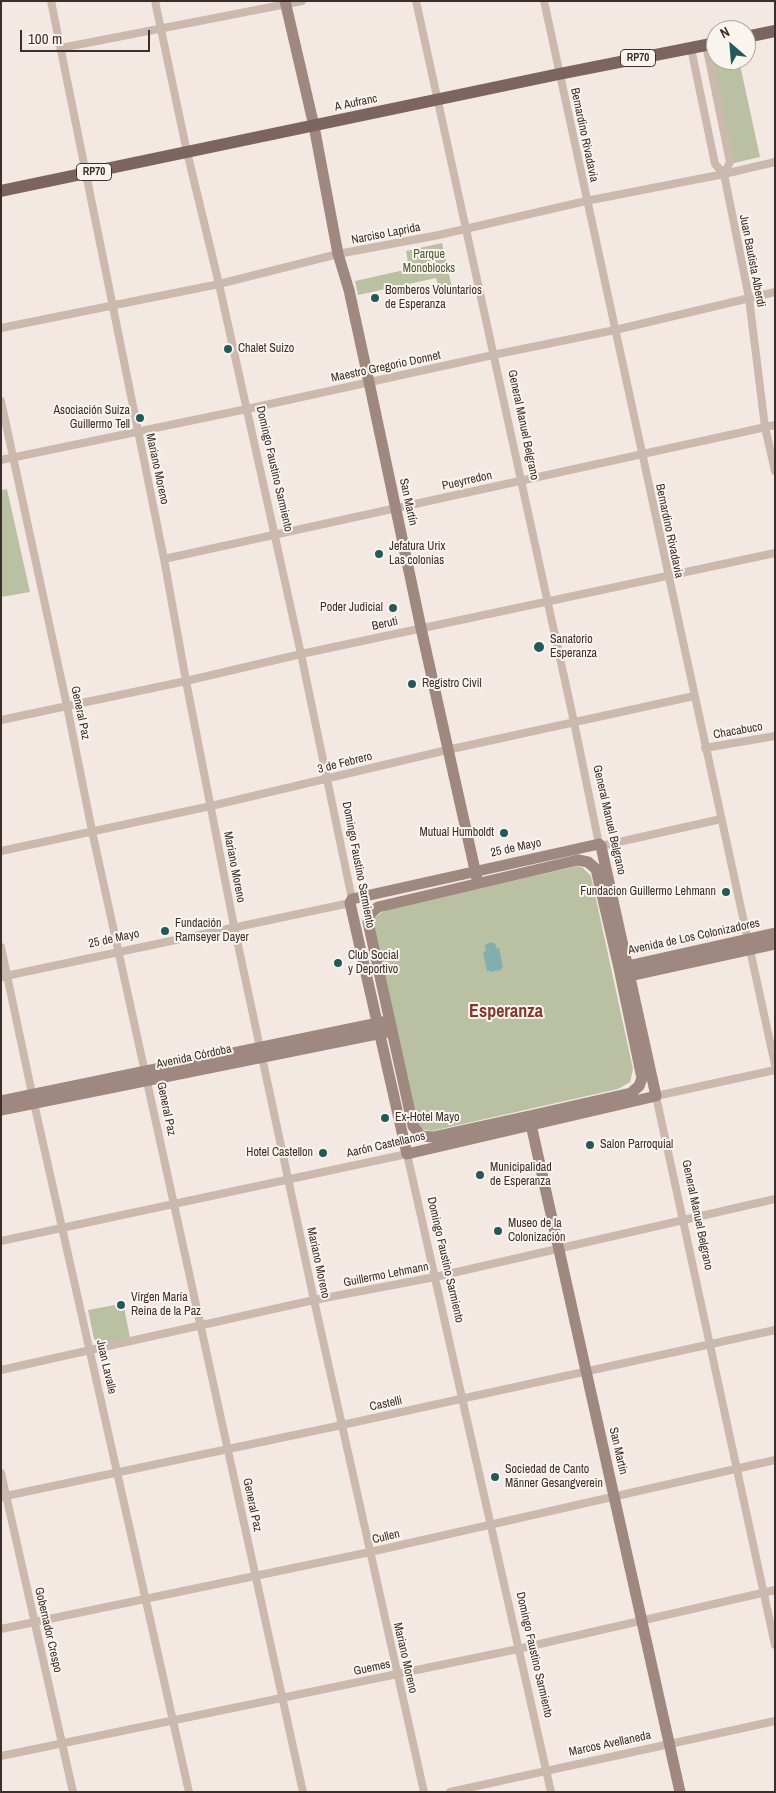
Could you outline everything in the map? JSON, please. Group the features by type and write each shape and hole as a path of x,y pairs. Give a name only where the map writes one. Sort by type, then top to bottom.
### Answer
{"main road":[{"name":"San Martín","path":"285,3 314,126 338,254 349,290 476,878"},
{"path":"756,35 775,31"},
{"name":"A Aufranc","path":"1,191 706,45"},
{"name":"25 de Mayo","path":"378,906 600,845"},
{"name":"General Manuel Belgrano","path":"600,845 625,972 642,1078 639,1086 631,1093"},
{"name":"25 de Mayo","path":"351,901 578,860 588,862 592,866"},
{"name":"General Manuel Belgrano","path":"592,866 596,869 625,972 656,1096"},
{"name":"Domingo Faustino Sarmiento","path":"351,901 407,1154"},
{"name":"Domingo Faustino Sarmiento","path":"378,906 371,913 368,922 413,1126"},
{"name":"Avenida de Los Colonizadores","path":"625,972 748,944 775,933"},
{"name":"Avenida de Los Colonizadores","path":"748,944 775,944"},
{"name":"Avenida Córdoba","path":"1,1110 34,1099 391,1026"},
{"name":"Aarón Castellanos","path":"407,1154 631,1093"},
{"name":"Aarón Castellanos","path":"413,1126 421,1136 433,1137 530,1121 656,1096"},
{"name":"Avenida Córdoba","path":"1,1101 34,1099"},
{"name":"San Martín","path":"530,1121 680,1792"}],"street":[{"name":"Mariano Moreno","path":"51,1 114,305 234,926 314,1300 424,1792"},
{"name":"Domingo Faustino Sarmiento","path":"155,1 187,152 219,284 301,654 351,901"},
{"path":"61,48 302,1"},
{"name":"General Manuel Belgrano","path":"416,1 600,845"},
{"name":"Bernardino Rivadavia","path":"544,1 775,1065"},
{"name":"Juan Bautista Alberdi","path":"691,48 715,164 724,174 749,298 765,427 775,471"},
{"name":"Juan Bautista Alberdi","path":"715,70 730,162 724,174"},
{"name":"Narciso Laprida","path":"1,328 219,284 338,254 439,235 586,201 775,162"},
{"name":"Maestro Gregorio Donnet","path":"1,460 615,330 775,292"},
{"name":"General Paz","path":"1,401 92,831 303,1792"},
{"name":"Pueyrredon","path":"164,559 775,425"},
{"name":"Beruti","path":"1,720 775,553"},
{"name":"3 de Febrero","path":"1,851 211,806 447,750 694,696"},
{"name":"Chacabuco","path":"705,748 775,736"},
{"name":"25 de Mayo","path":"600,845 721,819"},
{"name":"25 de Mayo","path":"4,977 351,901"},
{"name":"Juan Lavalle","path":"1,947 4,977 34,1099 189,1792"},
{"name":"Aarón Castellanos","path":"656,1096 775,1070"},
{"name":"General Manuel Belgrano","path":"656,1096 775,1645"},
{"name":"Domingo Faustino Sarmiento","path":"407,1154 551,1792"},
{"name":"Aarón Castellanos","path":"1,1241 407,1154"},
{"name":"Guillermo Lehmann","path":"1,1370 314,1300 435,1277 775,1199"},
{"name":"Castelli","path":"4,1497 775,1330"},
{"name":"Cullen","path":"1,1629 370,1552 775,1460"},
{"name":"Gobernador Crespo","path":"1,1473 4,1497 35,1622 72,1792"},
{"name":"Guemes","path":"1,1756 518,1649 775,1590"},
{"name":"Marcos Avellaneda","path":"450,1792 547,1769 775,1721"}],"green space":[{"path":"713,70 741,70 760,157 734,163"},
{"name":"Parque Monoblocks","path":"442,243 453,292 440,295 436,278 358,295 355,281 409,269 406,251"},
{"path":"7,489 30,592 1,597 1,490"},
{"path":"578,866 591,876 633,1069 630,1082 618,1089 432,1131 421,1129 417,1125 372,924 374,918 385,910"},
{"path":"120,1304 124,1307 130,1338 101,1344 94,1339 88,1310"}],"water":[{"path":"491,942 495,944 497,949 499,948 503,967 501,970 490,972 490,970 487,971 483,952 486,951 485,945"}],"place":[{"name":"Bomberos Voluntarios de Esperanza","path":"375,298"},
{"name":"Chalet Suizo","path":"228,349"},
{"name":"Asociación Suiza Guillermo Tell","path":"140,418"},
{"name":"Jefatura Urix Las colonias","path":"379,554"},
{"name":"Poder Judicial","path":"393,608"},
{"name":"Sanatorio Esperanza","path":"539,647"},
{"name":"Registro Civil","path":"412,684"},
{"name":"Mutual Humboldt","path":"504,833"},
{"name":"Fundacion Guillermo Lehmann","path":"726,892"},
{"name":"Fundación Ramseyer Dayer","path":"165,931"},
{"name":"Club Social y Deportivo","path":"338,963"},
{"name":"Ex-Hotel Mayo","path":"385,1118"},
{"name":"Salon Parroquial","path":"590,1145"},
{"name":"Hotel Castellon","path":"323,1153"},
{"name":"Municipalidad de Esperanza","path":"480,1175"},
{"name":"Museo de la Colonización","path":"498,1231"},
{"name":"Virgen María Reina de la Paz","path":"121,1305"},
{"name":"Sociedad de Canto Männer Gesangverein","path":"495,1477"}],"district":[{"name":"Esperanza","path":"506,1012"}]}
